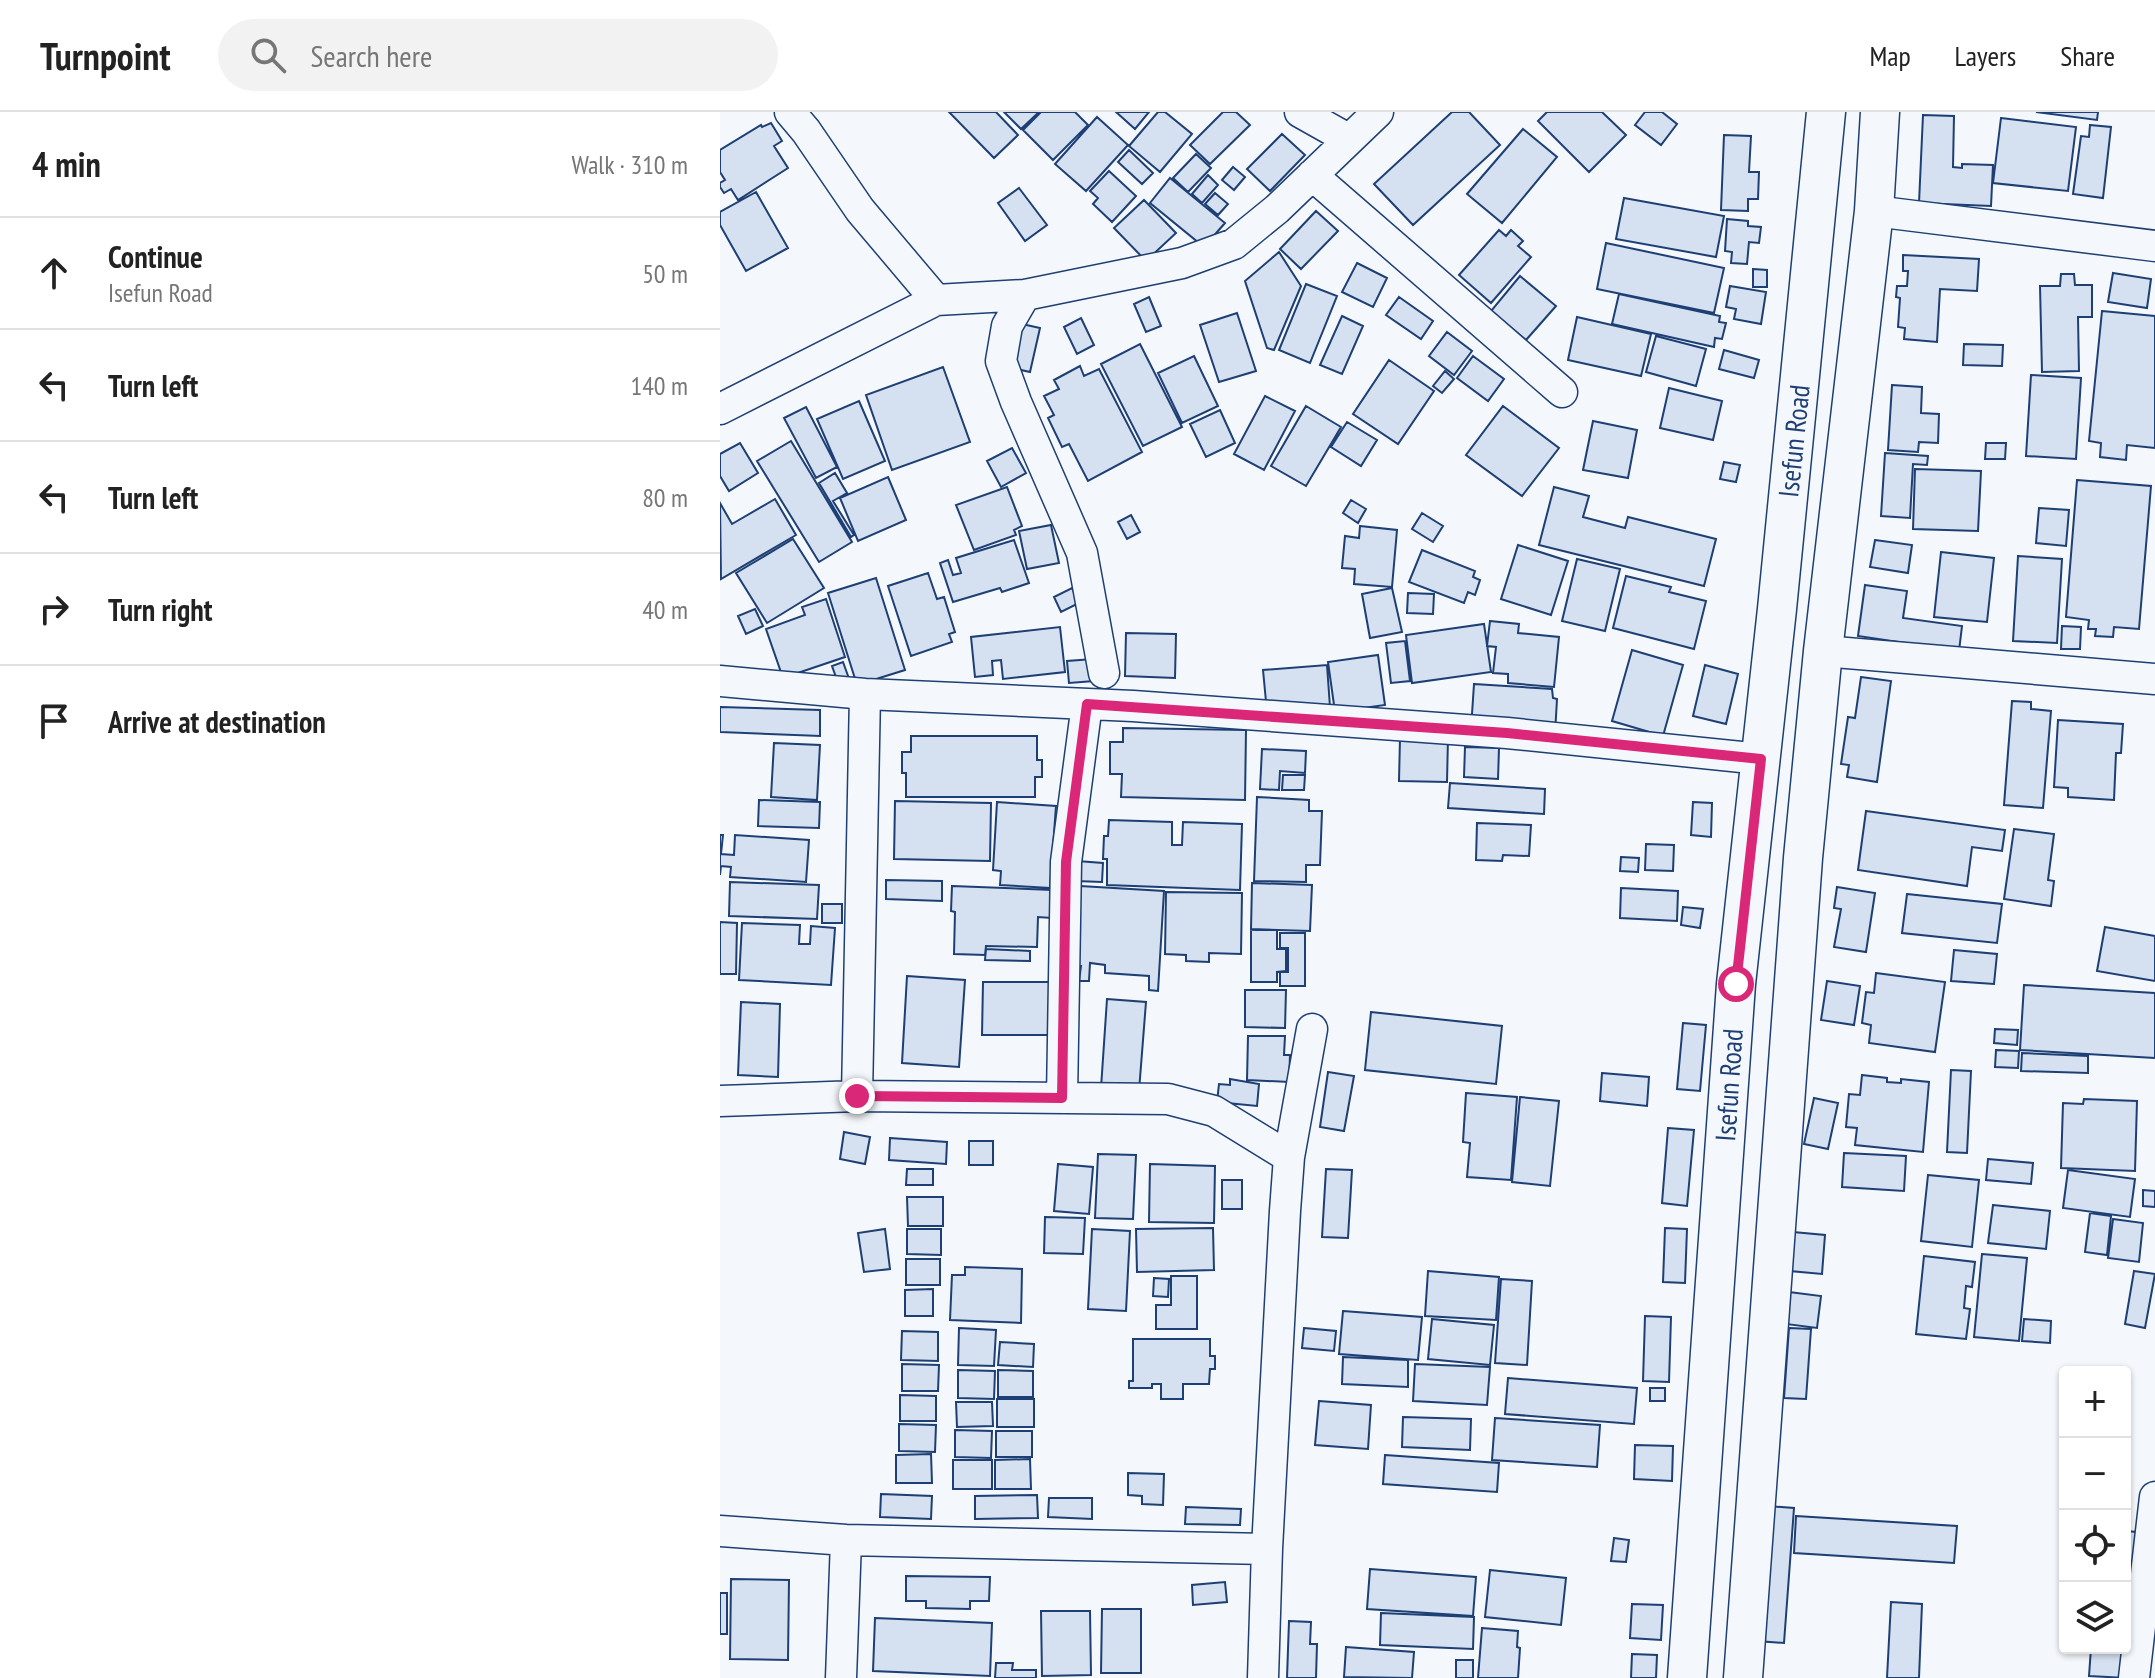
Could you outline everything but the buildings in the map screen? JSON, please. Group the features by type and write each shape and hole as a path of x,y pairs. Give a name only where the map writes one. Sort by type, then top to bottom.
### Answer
{"street":[{"path":"790,112 860,210 936,300"},
{"path":"1300,112 1348,139"},
{"path":"720,409 936,300 1025,295 1182,263 1234,244 1277,209 1378,112"},
{"name":"Isefun Road","path":"1687,1678 1736,984 1826,112"},
{"name":"Isefun Road","path":"1743,1678 1803,858 1823,651 1874,211 1880,112"},
{"path":"1312,175 1562,392"},
{"path":"1874,211 2155,246"},
{"path":"1025,295 1007,326 1001,361 1082,553 1104,673"},
{"path":"1823,651 2155,679"},
{"path":"720,681 865,694 1087,704 1507,733 1761,759"},
{"path":"857,1096 865,694"},
{"path":"1062,1098 1066,862 1087,704"},
{"path":"1263,1678 1267,1549 1289,1157 1312,1029"},
{"path":"720,1101 857,1096 1168,1099 1214,1111 1289,1157"},
{"path":"2134,1678 2155,1497"},
{"path":"720,1531 846,1540 1267,1549"},
{"path":"841,1678 846,1540"}],"route":[{"path":"857,1096 1062,1098 1066,862 1087,704 1507,733 1761,759 1736,984"}]}
